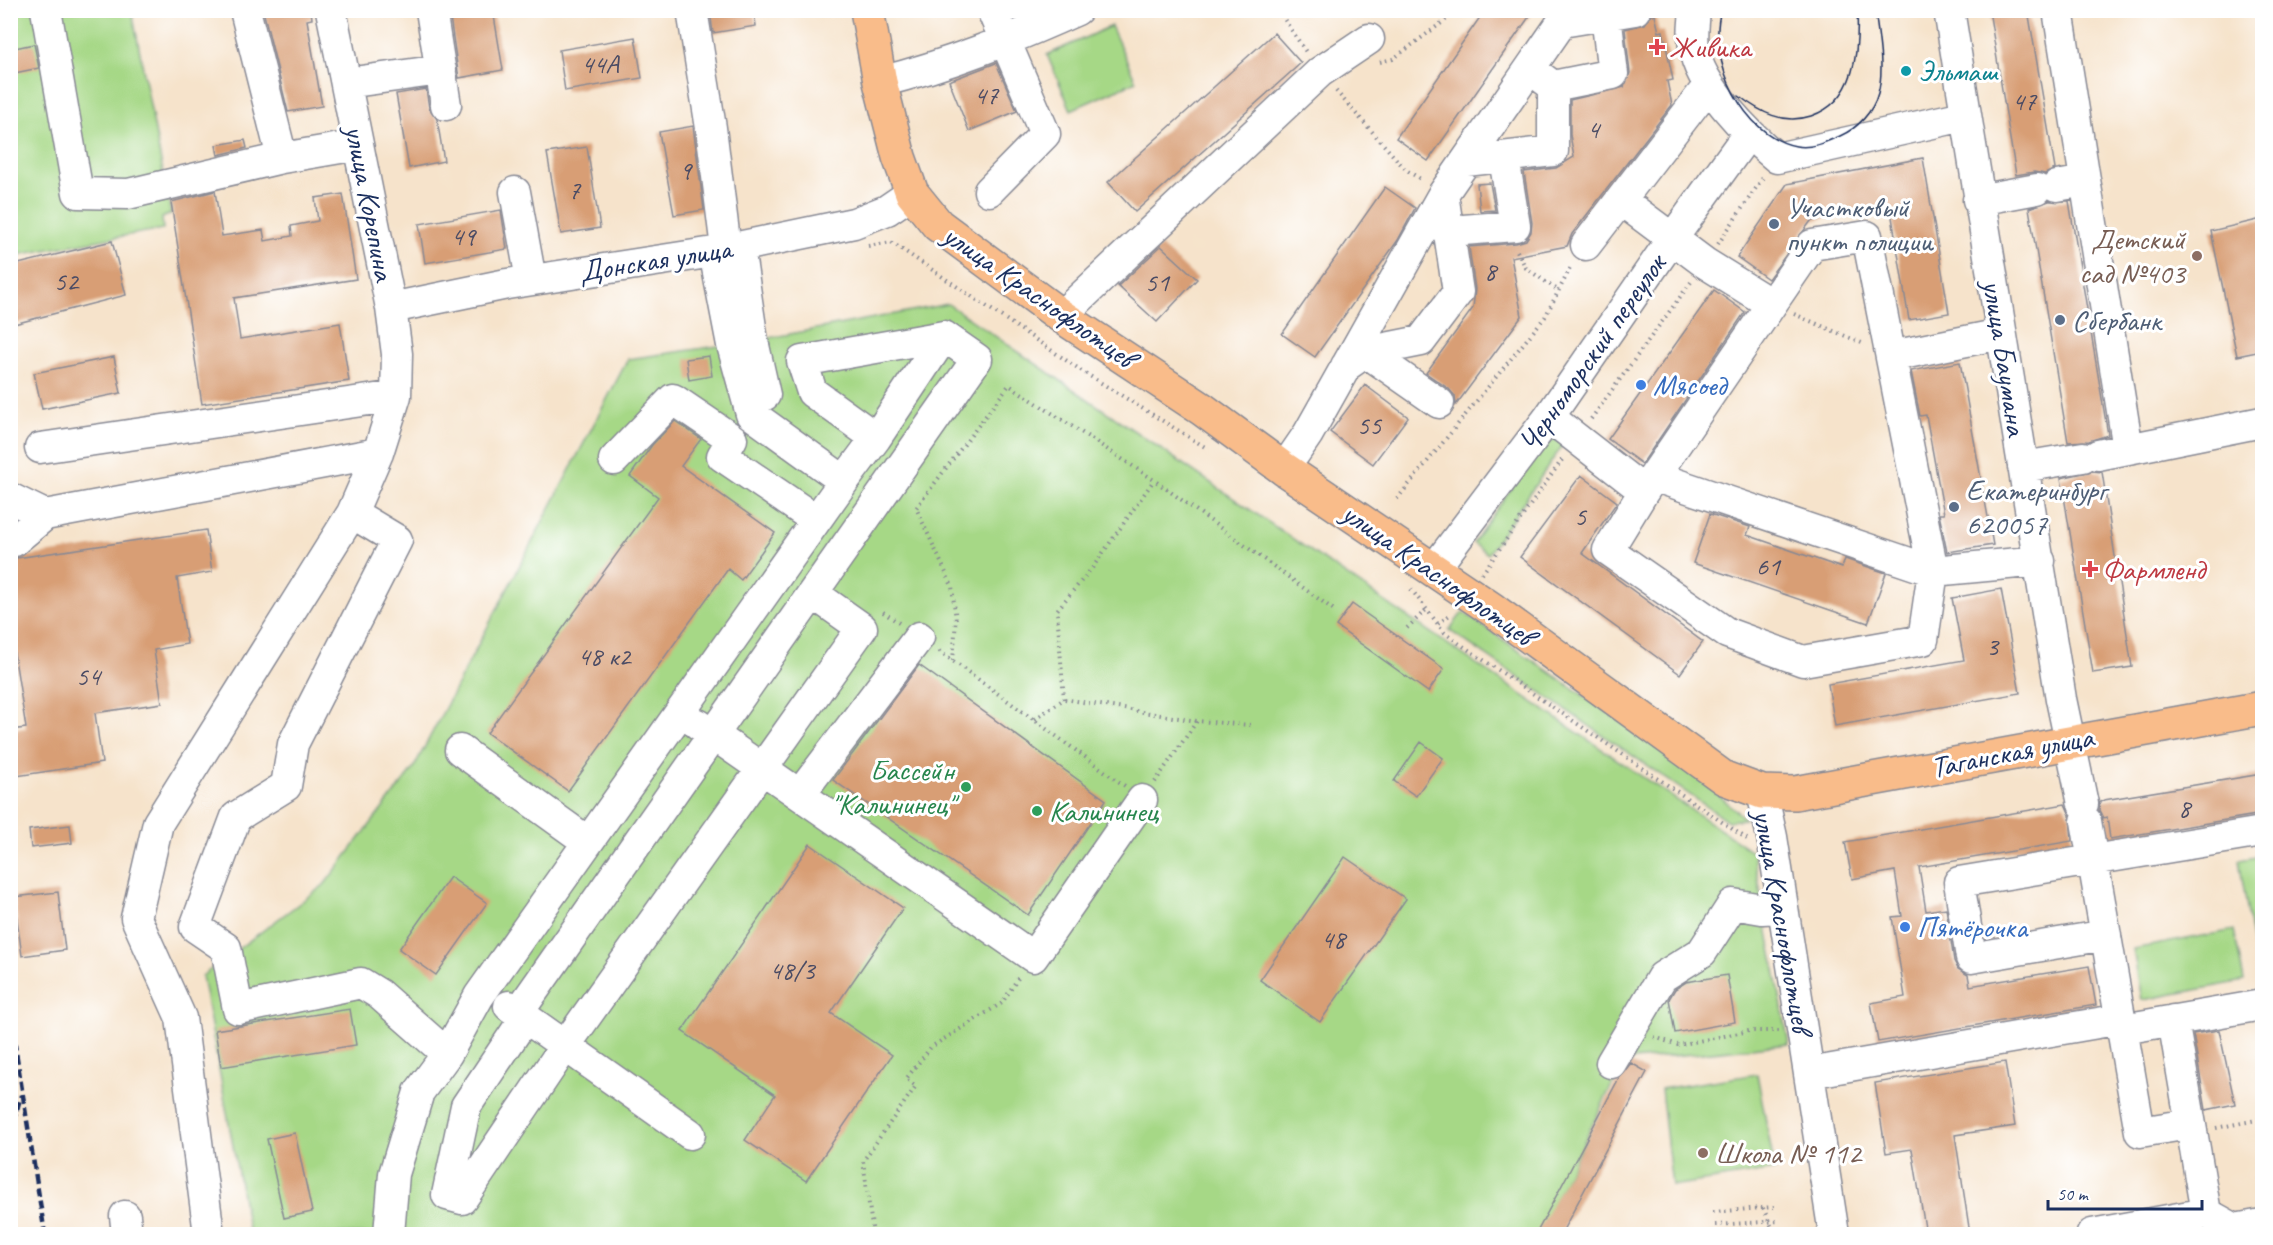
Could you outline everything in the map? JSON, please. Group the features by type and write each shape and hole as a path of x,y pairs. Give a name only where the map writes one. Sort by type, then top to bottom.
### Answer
{"main road":[{"name":"улица Краснофлотцев","path":"867,10 880,82 899,157 912,193 938,225 1061,316 1202,409 1284,469 1468,592 1724,778 1762,792"},
{"name":"Таганская улица","path":"1762,792 1795,793 2262,708"}],"street":[{"path":"46,10 78,193 128,194 282,158 358,145"},
{"path":"245,10 282,158"},
{"name":"улица Корепина","path":"209,1234 181,1018 136,918 158,823 352,513 378,453 396,396 397,354 391,308 331,10"},
{"path":"431,10 446,105"},
{"path":"692,10 711,128 726,249 732,345 751,414 850,473 888,488"},
{"path":"989,191 1045,134 992,10"},
{"path":"880,82 921,72 1006,42 1077,10"},
{"path":"1284,469 1356,359 1443,194 1466,161 1542,77 1562,22 1635,10"},
{"path":"1695,10 1694,49 1709,85 1748,134 1777,158 1964,116"},
{"name":"улица Баумана","path":"1949,10 1964,116 2040,561 2061,699 2072,741 2094,859 2140,1132 2191,1128"},
{"path":"2058,10 2060,185 2128,448"},
{"path":"1542,77 1612,74 1606,15"},
{"path":"1061,316 1320,72 1360,45"},
{"path":"346,83 441,70"},
{"path":"1466,161 1553,151 1542,77"},
{"path":"1580,254 1709,85"},
{"name":"Черноморский переулок","path":"1434,569 1549,417 1748,134"},
{"path":"1450,231 1515,226 1504,158"},
{"path":"1978,200 2060,185"},
{"path":"515,192 531,280"},
{"name":"Донская улица","path":"391,308 531,280 726,249 854,223 887,210 912,193"},
{"path":"1356,359 1421,341 1458,292 1443,194"},
{"path":"1622,201 1705,263 1771,304"},
{"path":"1867,236 1892,356 1933,571 1923,640 1803,662 1727,633 1608,550 1812,245 1867,236"},
{"path":"1892,356 2001,334"},
{"path":"814,594 862,628 565,1046 462,1199 447,1195 466,1106 522,1016 715,736 977,359 944,336 802,361 812,392 876,438"},
{"path":"389,1234 394,1173 419,1092 447,1054 484,989 876,438 944,336"},
{"path":"1356,359 1439,403"},
{"path":"40,448 396,396"},
{"path":"614,460 673,399 732,440 722,456 816,520"},
{"path":"1549,417 1577,440 1650,484 1933,571 2040,561"},
{"path":"2023,467 2262,422"},
{"path":"14,541 45,514 378,453"},
{"path":"10,498 45,514"},
{"path":"352,513 397,540 293,744 286,786 236,817 195,927 226,948 238,1009 361,983 379,994 447,1054"},
{"path":"800,794 926,642"},
{"path":"680,712 1033,957 1142,800"},
{"path":"460,750 588,842"},
{"name":"улица Краснофлотцев","path":"1762,792 1772,837 1834,1234"},
{"path":"2106,935 1971,958 1959,882 2262,832"},
{"path":"1611,1063 1662,976 1702,952 1733,904 1762,909 1783,908"},
{"path":"484,989 690,1134"},
{"path":"1809,1072 2122,1024 2173,1020 2262,1005"},
{"path":"2173,1020 2206,1213"},
{"path":"2092,1234 2206,1213 2235,1229 2262,1224"}],"path":[{"path":"1278,10 1320,72 1406,170 1443,194"},
{"path":"1360,45 1371,64 1393,59 1459,10"},
{"path":"1468,592 1705,263 1777,158"},
{"path":"857,248 891,242 1085,373 1207,448"},
{"path":"1517,250 1526,268 1559,291"},
{"path":"1397,499 1545,316 1580,254"},
{"path":"1771,304 1892,356"},
{"path":"953,661 956,620 952,586 916,508 1009,385 1154,480 1334,610"},
{"path":"1064,699 1057,610 1093,567 1154,480"},
{"path":"1402,583 1412,590 1444,632 1457,642 1753,843"},
{"path":"1407,628 1427,609"},
{"path":"926,642 1108,774"},
{"path":"1035,719 1064,699 1197,721 1251,725"},
{"path":"1142,800 1197,721"},
{"path":"873,1234 863,1161 916,1086 906,1079 931,1047 1002,1003 1033,957"},
{"path":"1631,1029 1678,1045 1749,1031 1788,1031"},
{"path":"2191,1128 2262,1119"},
{"path":"1713,1212 1774,1207"},
{"path":"1763,1208 1775,1234"},
{"path":"1715,1225 1779,1221"}],"green space":[{"path":"11,11 132,11 171,214 162,218 163,229 11,256"},
{"path":"1111,26 1136,81 1071,110 1047,55"},
{"name":"Калининец","path":"948,304 1753,852 1789,1044 1624,1061 1538,1234 249,1234 202,976 324,885 413,769 628,359 753,341"},
{"path":"1554,439 1565,442 1488,554 1473,543 1540,447"},
{"path":"1463,612 1695,773 1745,819 1728,821 1449,630"},
{"path":"2262,856 2262,985 2260,986 2239,860"},
{"path":"2234,930 2244,981 2142,1000 2133,949"},
{"path":"1757,1074 1775,1170 1672,1186 1661,1089"}],"building":[{"path":"263,10 311,10 312,19 307,20 322,106 288,112"},
{"path":"449,10 493,10 503,70 459,78"},
{"path":"710,10 754,10 756,26 713,33"},
{"path":"1485,10 1534,10 1428,161 1396,138"},
{"path":"1989,10 2028,10 2055,169 2045,174 2034,172 2016,175"},
{"path":"1651,15 1655,15 1659,32 1663,31 1673,80 1667,81 1672,105 1572,234 1567,246 1511,257 1522,316 1456,405 1455,396 1449,389 1426,373 1473,308 1475,289 1469,247 1526,240 1531,232 1532,223 1524,172 1556,168 1574,157 1570,135 1570,100 1624,87 1630,73 1625,29 1645,24"},
{"path":"1274,33 1301,63 1135,212 1108,182"},
{"path":"635,37 642,78 565,91 559,50"},
{"path":"34,44 39,68 10,74 10,49"},
{"path":"996,63 1017,111 969,131 949,81"},
{"path":"426,89 429,108 437,119 444,161 409,168 396,94"},
{"path":"693,126 704,210 674,215 659,132"},
{"path":"245,140 247,148 218,155 216,145"},
{"path":"587,147 600,228 561,234 547,153"},
{"path":"1923,158 1949,313 1909,320 1890,205 1811,221 1768,279 1737,257 1787,184"},
{"path":"1490,183 1495,210 1480,211 1477,184"},
{"path":"1385,187 1415,208 1398,240 1315,357 1282,334"},
{"path":"215,191 222,236 263,230 265,241 292,236 291,226 318,221 315,198 343,194 356,279 234,298 240,339 340,323 349,381 202,404 171,202"},
{"path":"2049,201 2069,201 2108,435 2089,441 2068,442 2029,208"},
{"path":"501,210 507,249 425,263 419,224"},
{"path":"2262,219 2262,351 2237,356 2211,231"},
{"path":"112,241 126,295 14,324 10,310 10,266"},
{"path":"1161,246 1197,279 1157,322 1118,286"},
{"path":"1714,290 1745,312 1642,464 1608,439"},
{"path":"709,356 712,376 689,380 686,359"},
{"path":"114,357 121,393 42,409 34,373"},
{"path":"1960,362 1993,545 1947,552 1939,514 1944,514 1926,415 1920,416 1911,371"},
{"path":"1365,385 1408,417 1373,464 1330,432"},
{"path":"675,421 701,439 681,466 775,533 741,580 728,569 568,791 487,733 658,497 630,476 652,445"},
{"path":"2092,471 2102,472 2132,667 2093,673 2061,478"},
{"path":"1581,475 1617,502 1582,553 1703,642 1680,674 1520,557"},
{"path":"1710,514 1750,527 1747,535 1842,568 1845,559 1886,573 1868,623 1693,563"},
{"path":"206,530 212,572 177,578 187,644 154,650 162,703 95,713 102,763 10,777 10,730 26,728 10,627 10,559"},
{"path":"2001,589 2020,693 1835,726 1828,684 1964,660 1952,598"},
{"path":"1352,604 1444,669 1428,692 1336,626"},
{"name":"Бассейн \"Калининец\"","path":"919,665 1106,800 1028,915 833,780"},
{"path":"1421,742 1443,758 1416,796 1394,781"},
{"path":"2262,774 2262,814 2110,839 2107,817 2103,818 2099,810 2100,802 2104,800"},
{"path":"2065,804 2070,815 2072,841 1919,867 1926,911 1946,908 1954,961 1958,969 1968,975 1970,986 2089,966 2096,1005 1878,1042 1871,1003 1905,997 1892,917 1902,916 1895,871 1852,879 1845,842"},
{"path":"70,825 72,843 31,848 29,830"},
{"path":"810,844 903,908 831,1013 892,1055 806,1181 745,1140 775,1095 682,1031"},
{"path":"1345,857 1406,899 1320,1022 1260,980"},
{"path":"450,877 487,903 436,975 399,949"},
{"path":"58,892 65,950 22,956 14,897"},
{"path":"1727,975 1735,1022 1675,1033 1669,999 1675,989 1686,982"},
{"path":"350,1009 356,1045 221,1067 215,1030"},
{"path":"2219,1030 2235,1104 2206,1110 2193,1034"},
{"path":"2005,1062 2015,1126 1955,1135 1970,1234 1926,1234 1912,1149 1886,1153 1875,1083"},
{"path":"1631,1063 1647,1072 1561,1234 1536,1234 1619,1078"},
{"path":"295,1133 312,1212 284,1218 267,1139"}],"tram line":[{"path":"1721,10 1718,30 1719,51 1733,93 1760,127 1777,139 1802,147 1829,141 1847,133 1864,119 1876,100 1881,73 1875,10"},
{"path":"1739,96 1764,112 1781,118 1801,118 1826,109 1846,87 1852,73 1857,42 1857,10"}],"railway":[{"path":"10,1014 45,1234"},
{"path":"10,1136 21,1095"}],"place":[{"name":"Живика","path":"1657,47"},
{"name":"Эльмаш","path":"1906,71"},
{"name":"Участковый пункт полиции","path":"1774,224"},
{"name":"Детский сад №403","path":"2197,256"},
{"name":"Сбербанк","path":"2060,320"},
{"name":"Мясоед","path":"1641,385"},
{"name":"Екатеринбург 620057","path":"1954,507"},
{"name":"Фармленд","path":"2090,569"},
{"name":"Бассейн \"Калининец\"","path":"966,787"},
{"name":"Калининец","path":"1037,811"},
{"name":"Пятёрочка","path":"1905,927"},
{"name":"Школа № 112","path":"1703,1153"}]}
